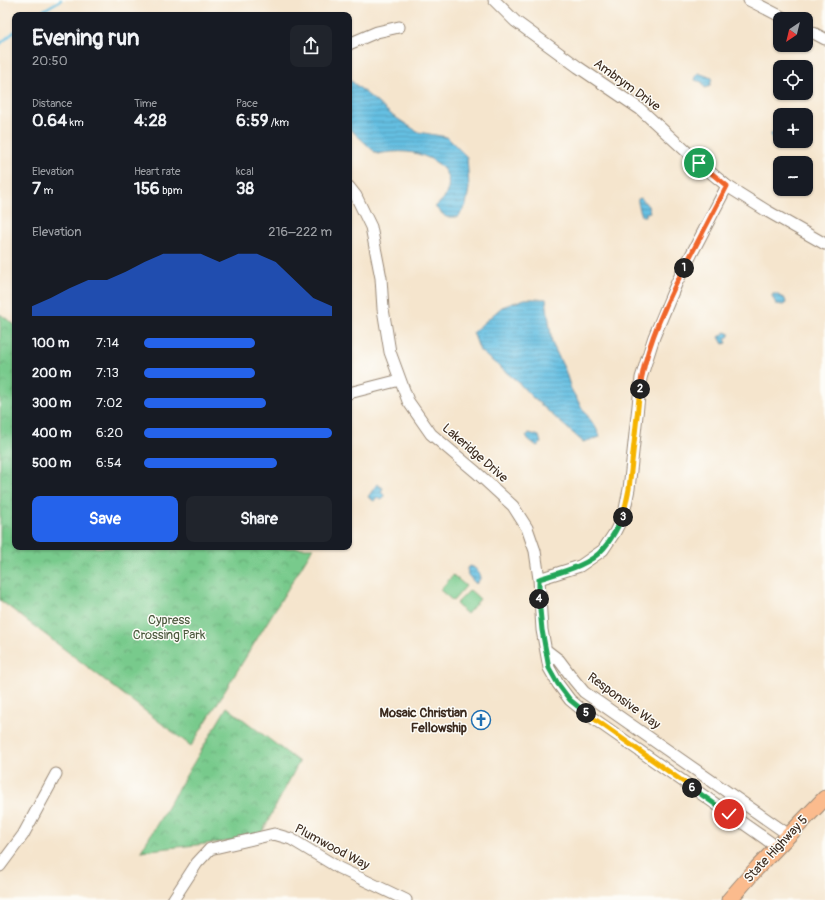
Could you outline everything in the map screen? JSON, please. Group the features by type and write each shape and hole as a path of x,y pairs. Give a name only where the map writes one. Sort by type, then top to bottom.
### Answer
{"main road":[{"name":"State Highway 5","path":"729,900 789,834 825,798"}],"street":[{"name":"Ambrym Drive","path":"494,0 515,21 527,30 640,109 699,163 727,186 825,244"},
{"path":"749,0 773,12"},
{"path":"352,43 377,32 399,27"},
{"path":"813,33 825,39"},
{"path":"539,579 580,566 603,550 615,532 624,514 629,489 641,378 654,337 677,282 727,186"},
{"name":"Lakeridge Drive","path":"352,191 371,226 381,278 390,352 408,402 431,434 513,506 527,528 533,545 539,579 542,630 546,650"},
{"path":"352,392 400,380"},
{"path":"546,650 549,668 558,684 570,700 593,718 777,847"},
{"name":"Responsive Way","path":"546,650 559,660 584,692 789,834"},
{"path":"0,866 23,835 56,774"},
{"name":"Plumwood Way","path":"172,900 197,863 210,849 274,834 291,839 339,868 406,900"}],"green space":[{"name":"Cypress Crossing Park","path":"0,314 12,323 12,550 312,550 191,746 0,600"},
{"path":"453,575 466,586 453,601 440,590"},
{"path":"470,590 480,599 467,614 456,604"},
{"path":"227,707 299,762 259,838 141,851"}],"water":[{"path":"698,73 712,78 710,86 705,88 702,82 695,80"},
{"path":"352,82 392,115 418,132 447,137 467,157 469,188 466,205 458,217 446,217 435,207 444,198 448,188 446,172 441,166 426,157 408,152 377,154 352,131"},
{"path":"641,198 648,206 650,212 646,213 646,216 642,216 639,208 638,199"},
{"path":"773,294 785,299 786,303 783,305 776,304 772,296"},
{"path":"525,299 546,299 552,343 565,370 571,389 596,428 600,437 583,442 531,396 517,381 480,351 473,332 502,307"},
{"path":"725,332 729,333 729,336 725,339 727,343 723,344 719,337"},
{"path":"529,433 539,436 541,443 537,446 528,439 526,437"},
{"path":"377,484 383,488 381,492 384,495 383,499 380,500 377,497 374,501 368,497"},
{"path":"469,566 477,570 479,574 480,579 476,584 468,575 467,568"}],"waterway":[{"path":"40,12 61,0"},
{"path":"0,44 12,34"}],"place":[{"name":"Mosaic Christian Fellowship","path":"481,720"}],"route":[{"path":"699,163 727,186 677,282 654,337 641,378 629,489 624,514 615,532 603,550 580,566 539,579 539,602 542,630 549,668 558,684 570,700 587,714 729,814"}]}
